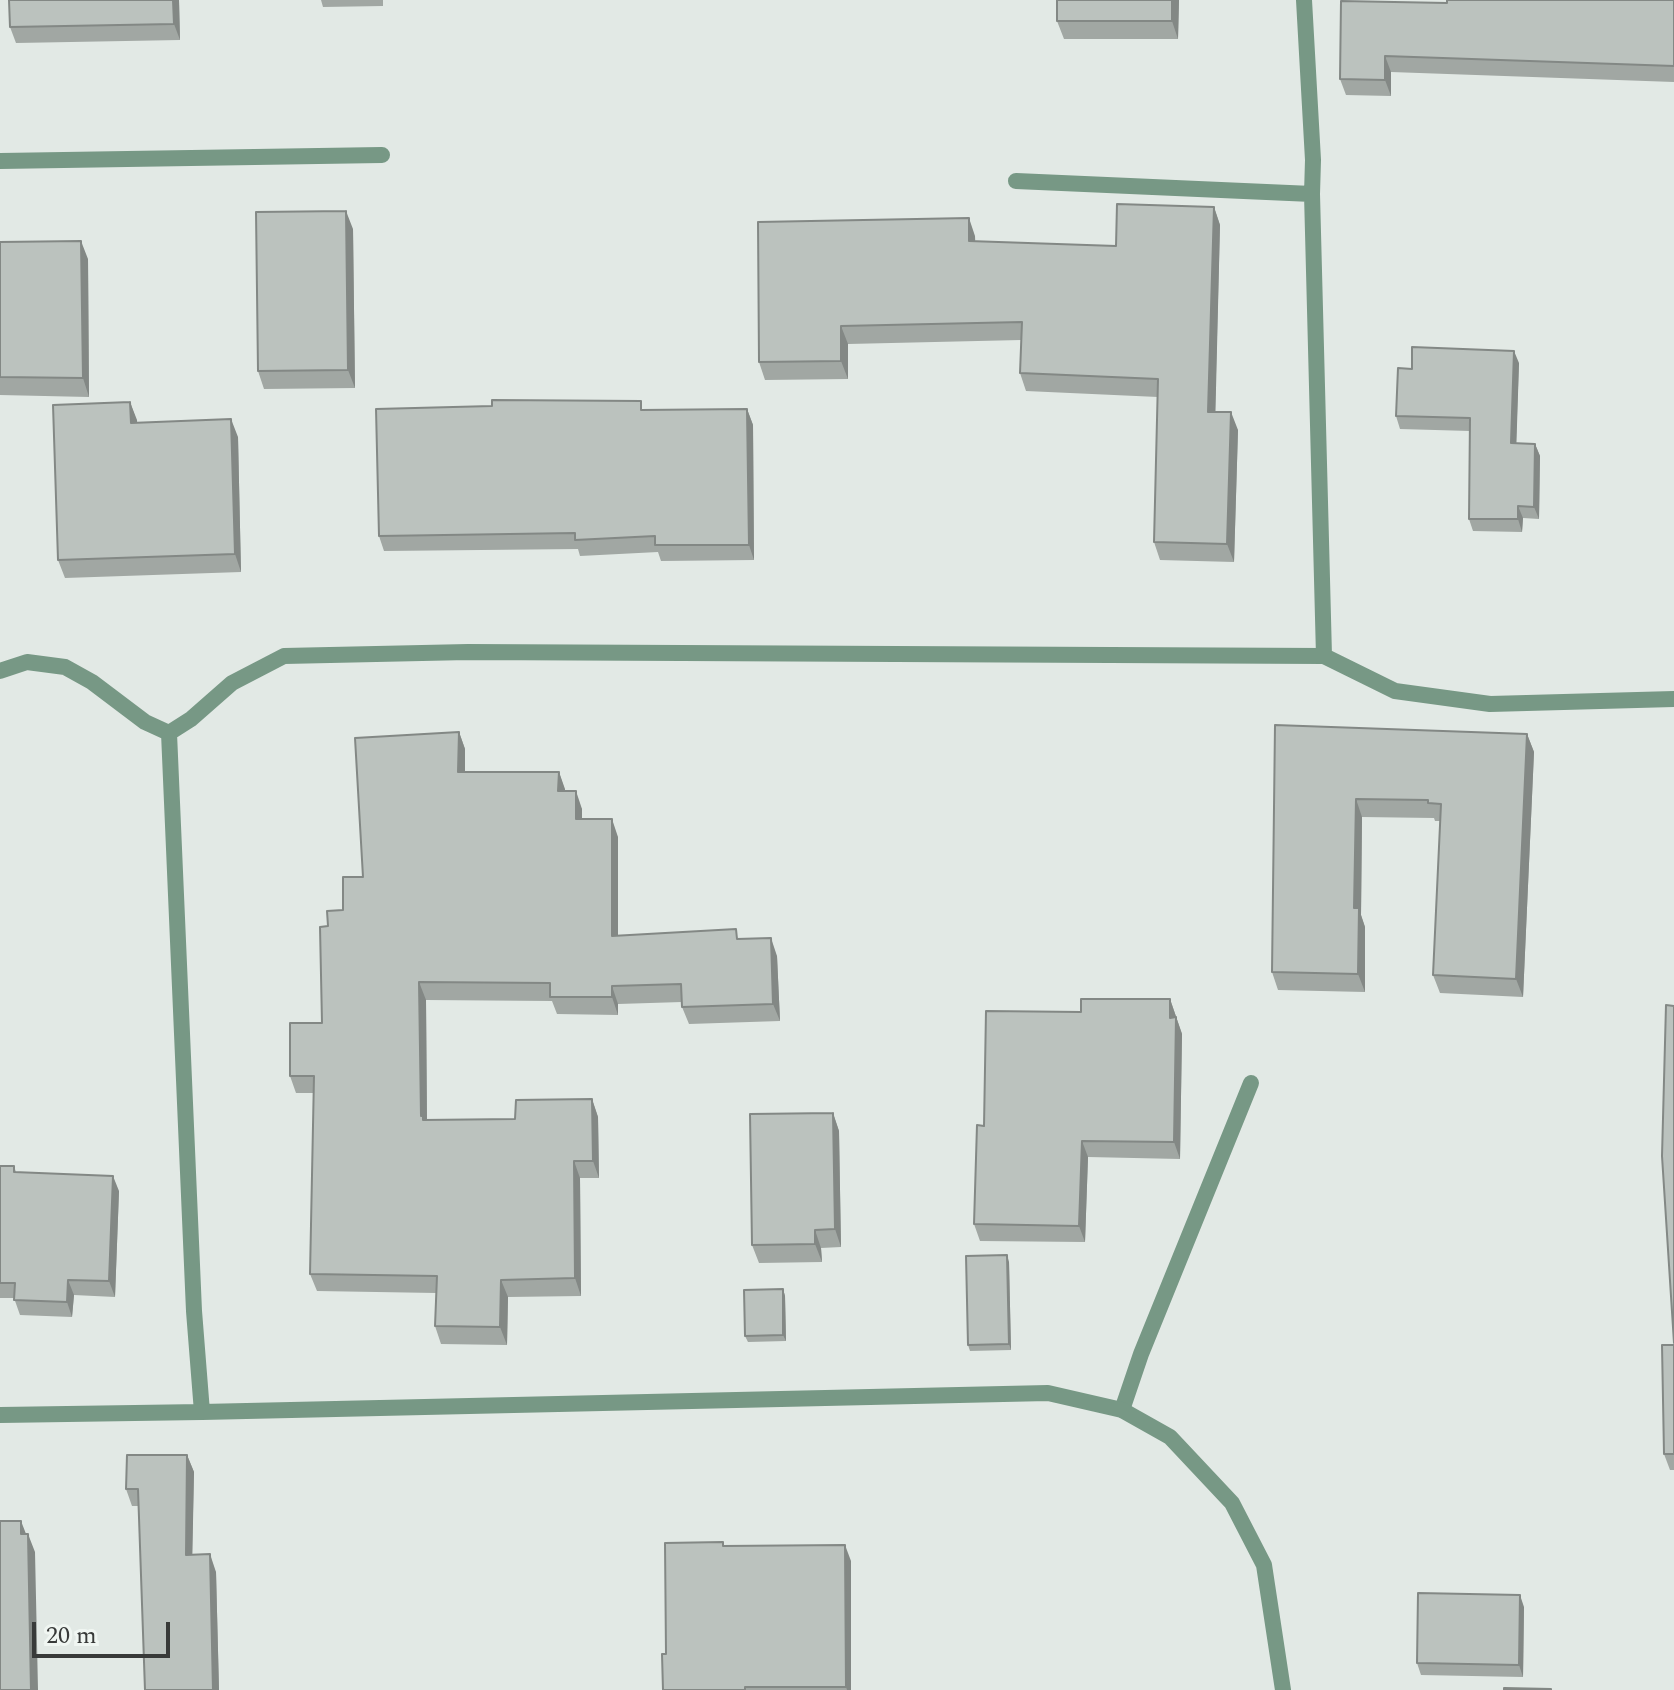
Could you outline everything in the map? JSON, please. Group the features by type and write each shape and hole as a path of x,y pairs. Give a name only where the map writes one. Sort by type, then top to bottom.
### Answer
{"street":[{"path":"1304,0 1313,160 1324,656"},
{"path":"0,161 382,155"},
{"path":"1016,181 1312,194"},
{"path":"169,733 191,719 232,683 284,656 468,652 1324,656 1395,691 1490,704 1674,699"},
{"path":"0,671 27,662 65,667 92,682 145,722 169,733"},
{"path":"169,733 193,1296 202,1412"},
{"path":"1122,1410 1141,1354 1251,1083"},
{"path":"0,1415 1048,1393 1122,1410 1170,1437 1232,1503 1264,1565 1283,1690"}],"building":[{"path":"9,0 173,0 174,24 10,27"},
{"path":"1057,0 1172,0 1172,21 1057,21"},
{"path":"1447,0 1674,0 1674,66 1385,56 1385,80 1340,79 1341,1 1447,3"},
{"path":"1117,204 1214,207 1208,412 1231,412 1227,544 1154,542 1158,379 1020,373 1022,322 841,326 841,361 759,362 758,222 969,218 969,241 1116,246"},
{"path":"346,211 348,370 258,371 256,212"},
{"path":"81,241 83,378 0,377 0,242"},
{"path":"1412,347 1514,351 1511,443 1535,444 1534,507 1518,506 1518,519 1469,519 1470,418 1396,416 1398,368 1412,369"},
{"path":"492,400 641,401 641,410 747,409 749,545 655,545 655,536 575,540 575,533 379,536 376,409 492,406"},
{"path":"130,402 131,423 231,419 235,554 58,560 53,405"},
{"path":"1275,725 1527,734 1516,979 1433,975 1441,804 1428,803 1428,800 1356,799 1354,908 1359,908 1358,974 1272,972"},
{"path":"459,732 458,772 559,772 558,791 576,791 576,819 612,819 612,936 736,929 737,939 771,938 773,1004 682,1007 681,984 612,986 612,997 550,997 550,983 419,982 423,1120 515,1119 516,1100 592,1099 593,1161 574,1161 575,1278 501,1280 500,1327 435,1326 437,1276 310,1274 314,1076 290,1076 290,1023 322,1023 320,927 328,926 327,911 343,910 343,877 363,877 355,738"},
{"path":"1081,999 1170,999 1170,1018 1176,1017 1174,1142 1082,1141 1079,1226 974,1224 977,1125 984,1126 986,1011 1081,1012"},
{"path":"1666,1005 1674,1006 1674,1343 1662,1156"},
{"path":"833,1113 835,1229 815,1230 815,1244 752,1245 750,1114"},
{"path":"0,1166 14,1166 14,1172 113,1176 109,1281 68,1280 67,1302 14,1300 15,1283 0,1283"},
{"path":"1007,1255 1009,1344 968,1345 966,1256"},
{"path":"783,1289 783,1335 745,1336 744,1290"},
{"path":"1662,1345 1674,1345 1674,1454 1664,1454"},
{"path":"127,1455 187,1455 186,1555 210,1554 213,1690 145,1690 138,1489 126,1489"},
{"path":"0,1521 21,1521 21,1534 28,1534 31,1690 0,1690"},
{"path":"723,1542 723,1546 845,1545 846,1687 663,1690 662,1654 666,1654 665,1543"},
{"path":"1418,1593 1520,1595 1519,1665 1417,1663"},
{"path":"1551,1689 1551,1690 1504,1690"}]}
